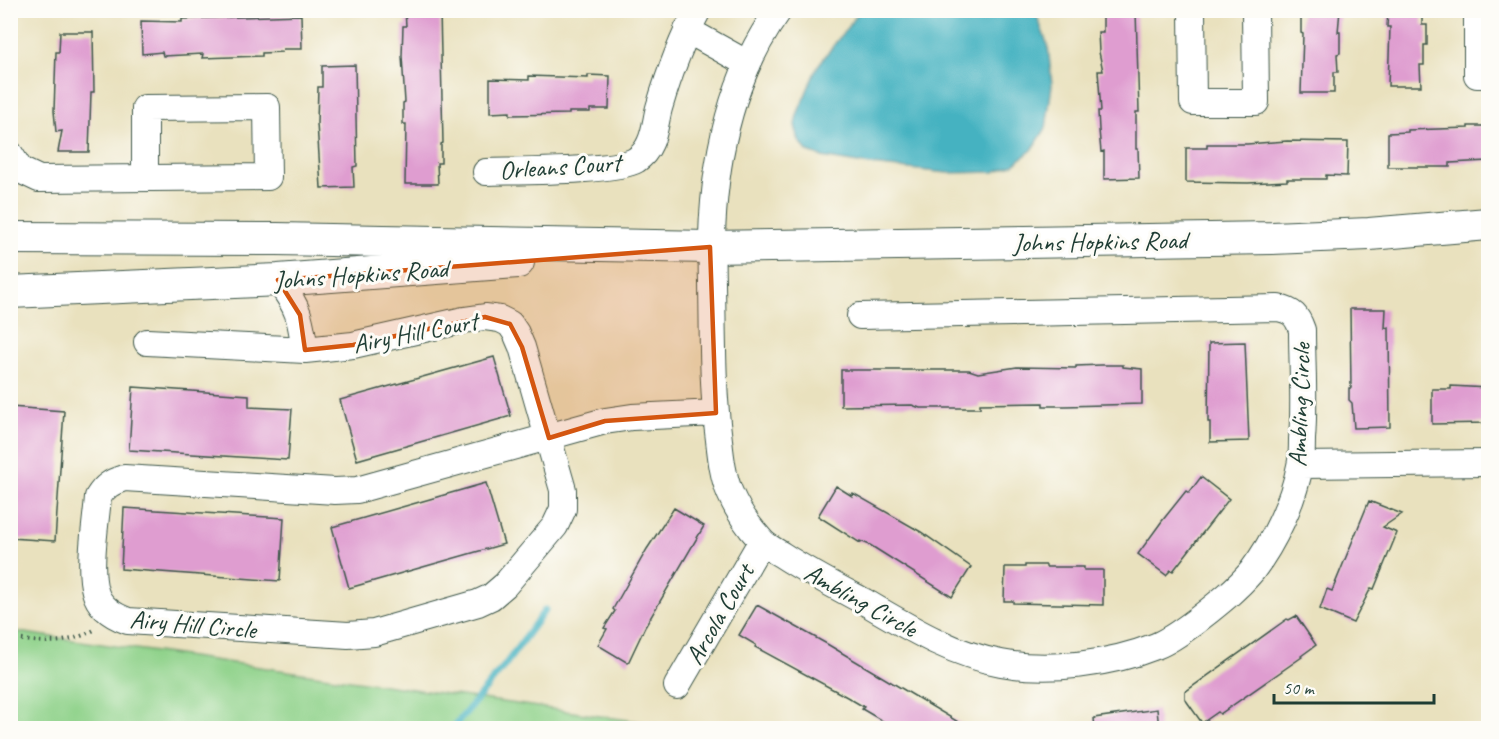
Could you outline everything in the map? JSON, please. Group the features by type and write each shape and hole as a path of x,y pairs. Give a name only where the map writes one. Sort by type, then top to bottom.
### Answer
{"street":[{"name":"Ambling Circle","path":"779,10 765,29 748,64 724,133 717,174 710,247 716,413 723,472 730,493 743,517 761,542 934,642 1002,663 1043,666 1083,664 1158,646 1222,601 1251,571 1275,534 1289,503 1301,465 1304,419 1302,330 1297,318 1290,310 1278,308 860,316"},
{"path":"1192,10 1193,102 1256,102 1255,10"},
{"path":"1477,10 1477,75 1488,75"},
{"name":"Orleans Court","path":"486,172 615,167 637,160 651,142 670,71 693,20 748,64"},
{"path":"10,154 20,170 39,178 145,178 268,177 267,107 145,108 145,178"},
{"name":"Johns Hopkins Road","path":"10,238 277,239 710,247 1272,238 1369,234 1488,224"},
{"name":"Johns Hopkins Road","path":"10,292 279,280 710,247"},
{"path":"279,280 300,315 305,350"},
{"name":"Airy Hill Court","path":"147,342 305,350 353,345 464,320 485,317 500,319 510,324 522,347 549,438"},
{"name":"Airy Hill Circle","path":"549,438 563,490 563,509 555,525 505,585 491,597 478,603 374,633 348,635 128,621 113,616 95,593 93,574 98,497 112,482 124,478 335,491 357,490 605,421 632,417 716,413"},
{"path":"1301,465 1488,463"},
{"name":"Arcola Court","path":"677,686 761,542"}],"path":[{"path":"10,638 50,644 82,636 95,630 113,616"}],"highlighted area":[{"path":"710,247 716,413 605,421 549,438 522,347 510,324 485,317 353,345 305,350 300,315 278,280"}],"green space":[{"path":"11,631 655,724 669,728 11,728"}],"water":[{"path":"860,11 1035,11 1048,46 1052,85 1046,128 1032,150 1014,164 994,172 948,173 870,165 822,157 808,152 799,141 795,125 797,115 817,67"}],"building":[{"path":"405,10 440,10 443,143 441,144 441,163 437,163 438,184 405,184 406,124 403,124 403,103 405,102 402,56 403,26 406,26"},
{"path":"1304,10 1340,10 1338,32 1340,32 1340,53 1337,54 1338,72 1334,72 1334,93 1301,93 1303,34 1301,33 1301,13 1304,13"},
{"path":"1388,10 1422,10 1422,25 1427,25 1427,45 1424,45 1424,65 1420,65 1421,86 1388,86 1390,27 1387,27"},
{"path":"1136,11 1139,112 1136,112 1136,149 1138,149 1139,178 1104,179 1104,151 1101,152 1098,111 1101,111 1098,71 1103,71 1098,32 1103,32 1103,12"},
{"path":"301,15 302,49 283,49 282,52 262,53 262,56 202,58 203,54 163,56 162,52 142,54 141,21 182,22 182,19"},
{"path":"60,32 93,32 94,92 91,92 89,152 58,152 62,131 56,132 54,111 56,52 59,52"},
{"path":"355,65 357,166 353,167 354,187 321,188 317,123 318,87 322,87 322,66"},
{"path":"588,75 610,76 609,109 590,109 590,112 569,112 569,114 490,113 490,79 529,80 529,76 588,78"},
{"path":"1468,126 1488,126 1488,161 1450,163 1450,167 1388,167 1388,133 1468,128"},
{"path":"1287,141 1348,142 1347,176 1326,175 1326,179 1287,179 1287,181 1248,183 1186,182 1186,148 1207,148 1207,144"},
{"path":"1350,309 1386,309 1385,328 1389,327 1390,427 1354,428 1352,403 1349,400 1349,388 1351,388"},
{"path":"1245,342 1249,441 1210,442 1209,343"},
{"path":"494,357 511,416 357,460 340,400"},
{"path":"1123,365 1123,367 1142,369 1142,404 1043,406 1043,403 980,404 980,408 920,408 912,405 841,406 841,370 969,370 978,373 1017,367 1076,368 1076,366"},
{"path":"1451,386 1488,388 1488,423 1432,424 1432,389 1451,389"},
{"path":"133,387 249,395 249,407 292,409 288,460 129,450"},
{"path":"10,407 64,411 55,541 10,538"},
{"path":"1201,477 1229,499 1173,571 1171,570 1166,575 1138,554 1186,491 1189,493"},
{"path":"486,483 504,544 349,588 332,527"},
{"path":"836,486 852,496 853,493 921,532 971,567 952,597 870,545 860,541 860,543 818,516"},
{"path":"1369,501 1402,514 1383,527 1397,533 1374,589 1371,588 1353,623 1320,609 1327,589 1332,591"},
{"path":"124,508 284,518 280,581 121,569"},
{"path":"674,508 704,526 645,627 628,663 598,645 607,629 604,628 615,611 613,609 647,549"},
{"path":"1025,565 1103,570 1103,605 1004,601 1005,567 1025,567"},
{"path":"757,605 970,729 896,729 862,709 864,707 847,697 755,647 756,645 739,635"},
{"path":"1296,616 1316,645 1220,714 1218,712 1202,723 1185,699 1185,692 1287,619"},
{"path":"1157,709 1159,729 1095,729 1094,718"}],"waterway":[{"path":"453,728 505,665 545,610"}]}
